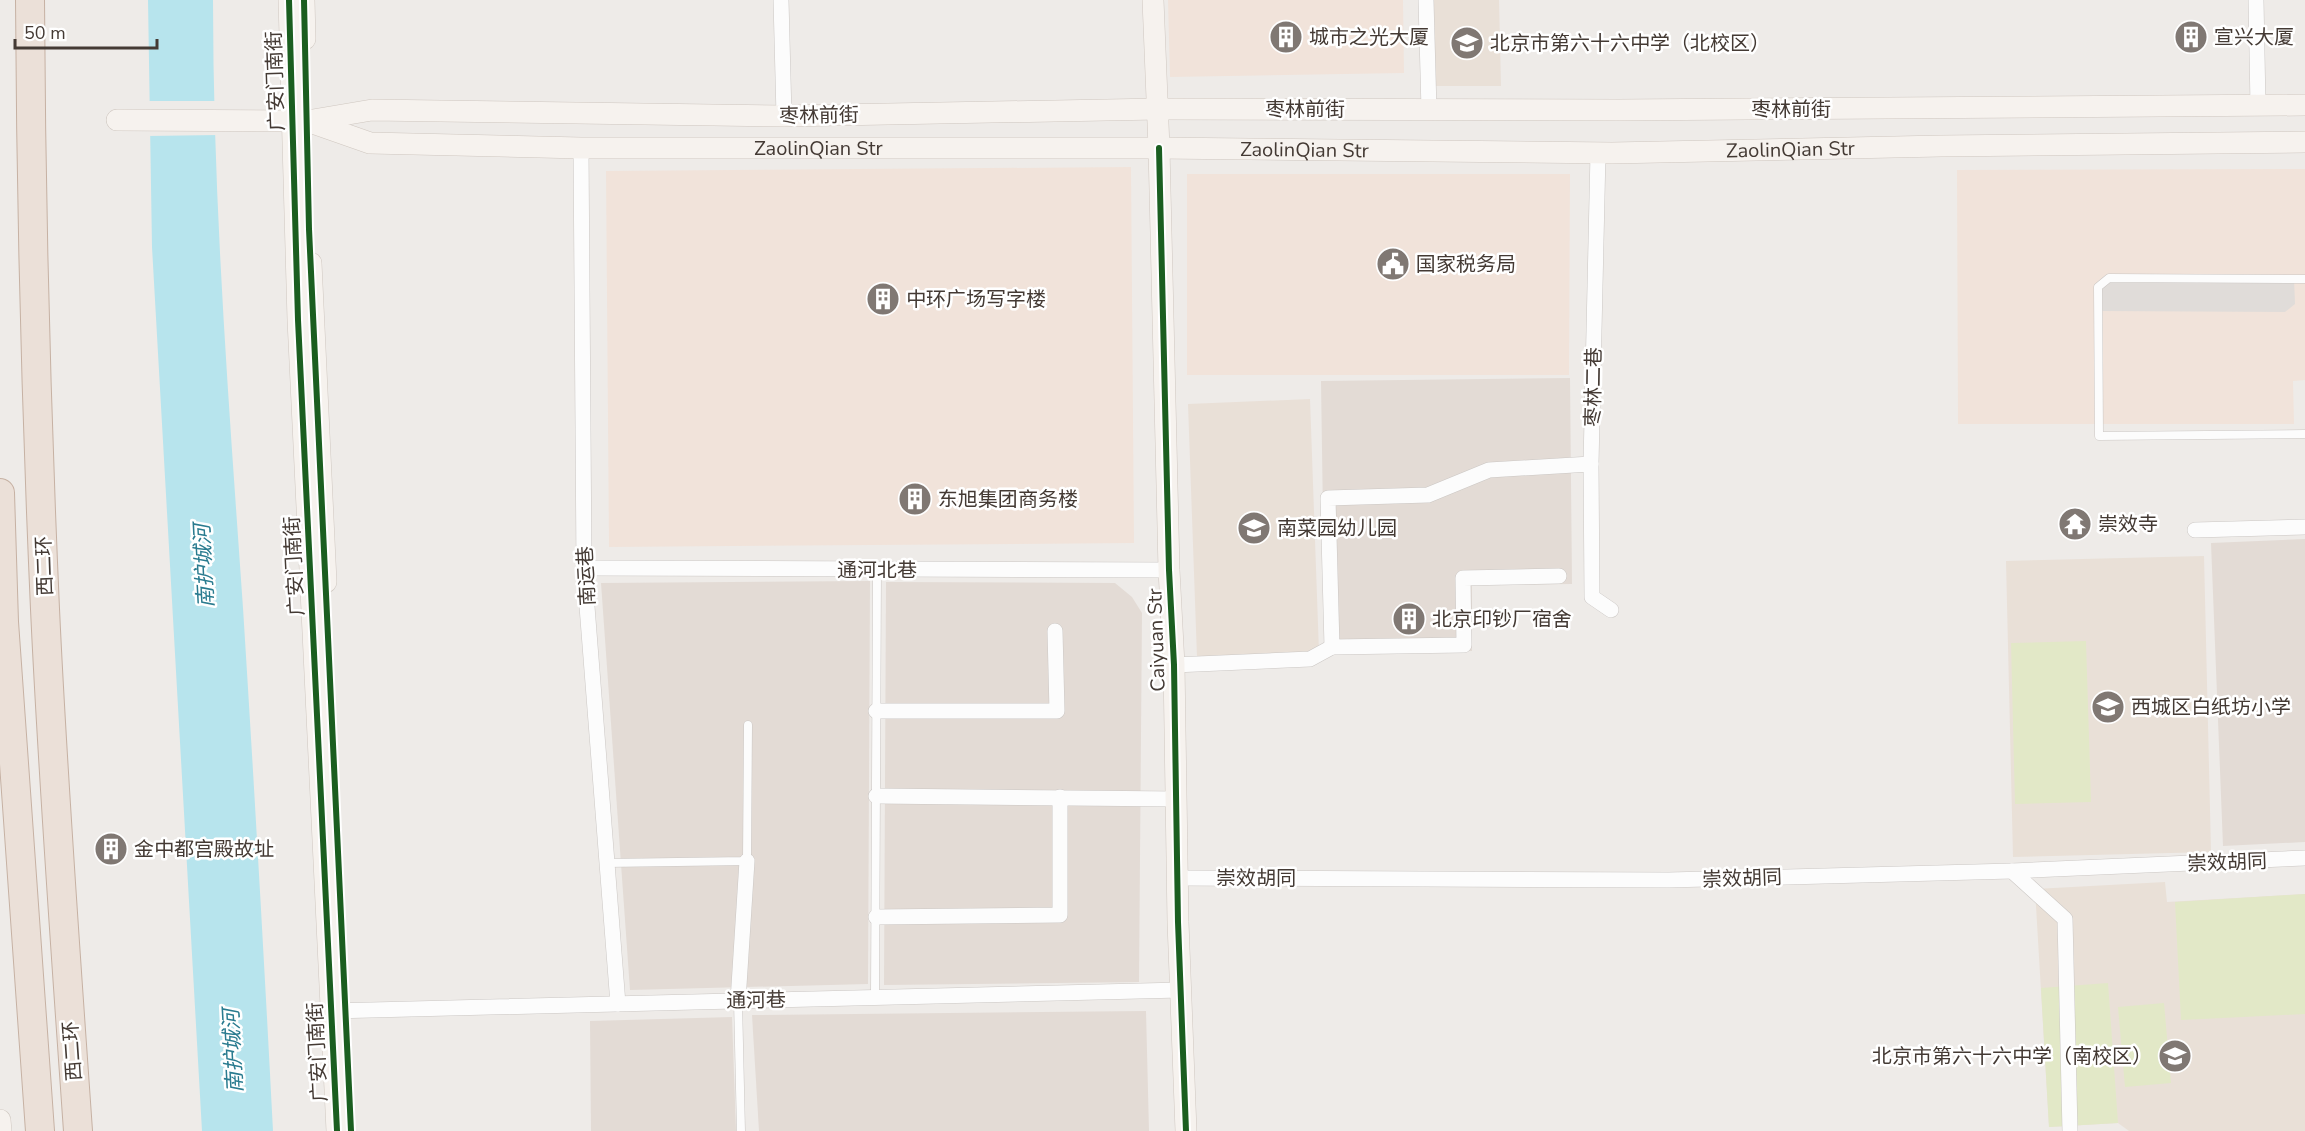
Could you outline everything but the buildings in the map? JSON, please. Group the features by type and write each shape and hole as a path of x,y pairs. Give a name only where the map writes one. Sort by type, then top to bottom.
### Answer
{"highway":[{"name":"西二环","path":"30,0 31,203 45,607 78,1131"},
{"name":"西二环","path":"0,493 4,634 40,1131"}],"main road":[{"name":"广安门南街","path":"289,0 300,121"},
{"path":"304,0 300,121 309,229 338,1011 351,1131"},
{"name":"Caiyuan Str","path":"1153,0 1158,109 1186,1131"},
{"name":"枣林前街","path":"300,121 372,110 784,116 1158,109 1429,110 2305,105"},
{"path":"117,120 300,121"},
{"name":"ZaolinQian Str","path":"300,121 370,143 581,148 1159,148 1598,153 2305,142"},
{"name":"广安门南街","path":"337,1131 338,1011"},
{"path":"0,1120 1,1131"}],"street":[{"path":"781,0 784,116"},
{"path":"1426,0 1429,110"},
{"path":"2256,0 2258,106"},
{"name":"南运巷","path":"581,148 584,568 618,1004"},
{"name":"枣林二巷","path":"1598,153 1591,464 1592,597 1611,610"},
{"path":"1332,647 1328,498 1428,495 1489,470 1591,464"},
{"path":"2195,530 2305,527"},
{"name":"通河北巷","path":"584,568 1169,570"},
{"path":"1174,665 1310,659 1332,647 1464,645 1463,578 1559,576"},
{"path":"876,711 1057,711 1055,631"},
{"path":"876,796 1178,798"},
{"path":"876,917 1060,915 1060,797"},
{"name":"崇效胡同","path":"1178,878 1669,880 2012,871 2305,858"},
{"path":"738,1001 747,861"},
{"path":"2012,871 2065,919 2070,1131"},
{"name":"通河巷","path":"338,1011 1181,990"}],"lane":[{"path":"2305,279 2109,278 2098,287 2099,436 2305,434"},
{"path":"875,997 877,570"},
{"path":"607,863 747,861 748,726"},
{"path":"738,1001 741,1131"}],"shaded area":[{"name":"城市之光大厦","path":"1168,0 1403,0 1404,73 1170,77"},
{"name":"北京市第六十六中学（北校区）","path":"1434,0 1499,0 1501,86 1435,86"},
{"path":"1131,167 1134,543 609,547 606,171"},
{"path":"2305,169 2305,380 2293,381 2294,424 1958,424 1957,170"},
{"name":"国家税务局","path":"1187,174 1570,174 1569,375 1187,375"},
{"path":"2109,278 2294,279 2295,304 2285,312 2098,311 2098,287"},
{"path":"1570,378 1572,584 1472,585 1472,651 1325,653 1321,381"},
{"name":"南菜园幼儿园","path":"1310,399 1319,653 1197,657 1188,404"},
{"path":"2305,539 2305,842 2223,846 2211,543"},
{"name":"西城区白纸坊小学","path":"2204,556 2211,852 2013,857 2006,561"},
{"path":"870,581 868,984 630,990 601,583"},
{"path":"886,582 1115,583 1132,597 1142,613 1139,982 884,985"},
{"name":"北京市第六十六中学（南校区）","path":"2165,882 2167,902 2305,894 2305,1131 2129,1131 2118,1123 2049,1127 2035,889"},
{"path":"1146,1011 1149,1131 759,1131 752,1015"},
{"path":"732,1017 736,1131 591,1131 590,1021"}],"green space":[{"path":"2086,641 2091,802 2015,804 2011,643"},
{"path":"2305,894 2305,1014 2181,1020 2175,902"},
{"path":"2108,983 2118,1123 2049,1127 2041,988"},
{"path":"2164,1003 2171,1083 2125,1087 2118,1007"}],"water":[{"name":"南护城河","path":"148,0 213,0 216,152 223,304 273,1131 202,1131 152,247"}],"pier":[{"path":"147,101 217,101 219,135 147,136"}],"cycle path":[{"path":"289,0 298,320 337,1131"},
{"path":"304,0 309,229 351,1131"},
{"path":"1159,148 1169,570 1174,665 1178,922 1186,1131"}],"place":[{"name":"城市之光大厦","path":"1286,37"},
{"name":"宣兴大厦","path":"2191,37"},
{"name":"北京市第六十六中学（北校区）","path":"1467,43"},
{"name":"国家税务局","path":"1393,264"},
{"name":"中环广场写字楼","path":"883,299"},
{"name":"东旭集团商务楼","path":"915,499"},
{"name":"崇效寺","path":"2075,524"},
{"name":"南菜园幼儿园","path":"1254,528"},
{"name":"北京印钞厂宿舍","path":"1409,619"},
{"name":"西城区白纸坊小学","path":"2108,707"},
{"name":"金中都宫殿故址","path":"111,849"},
{"name":"北京市第六十六中学（南校区）","path":"2175,1056"}]}
